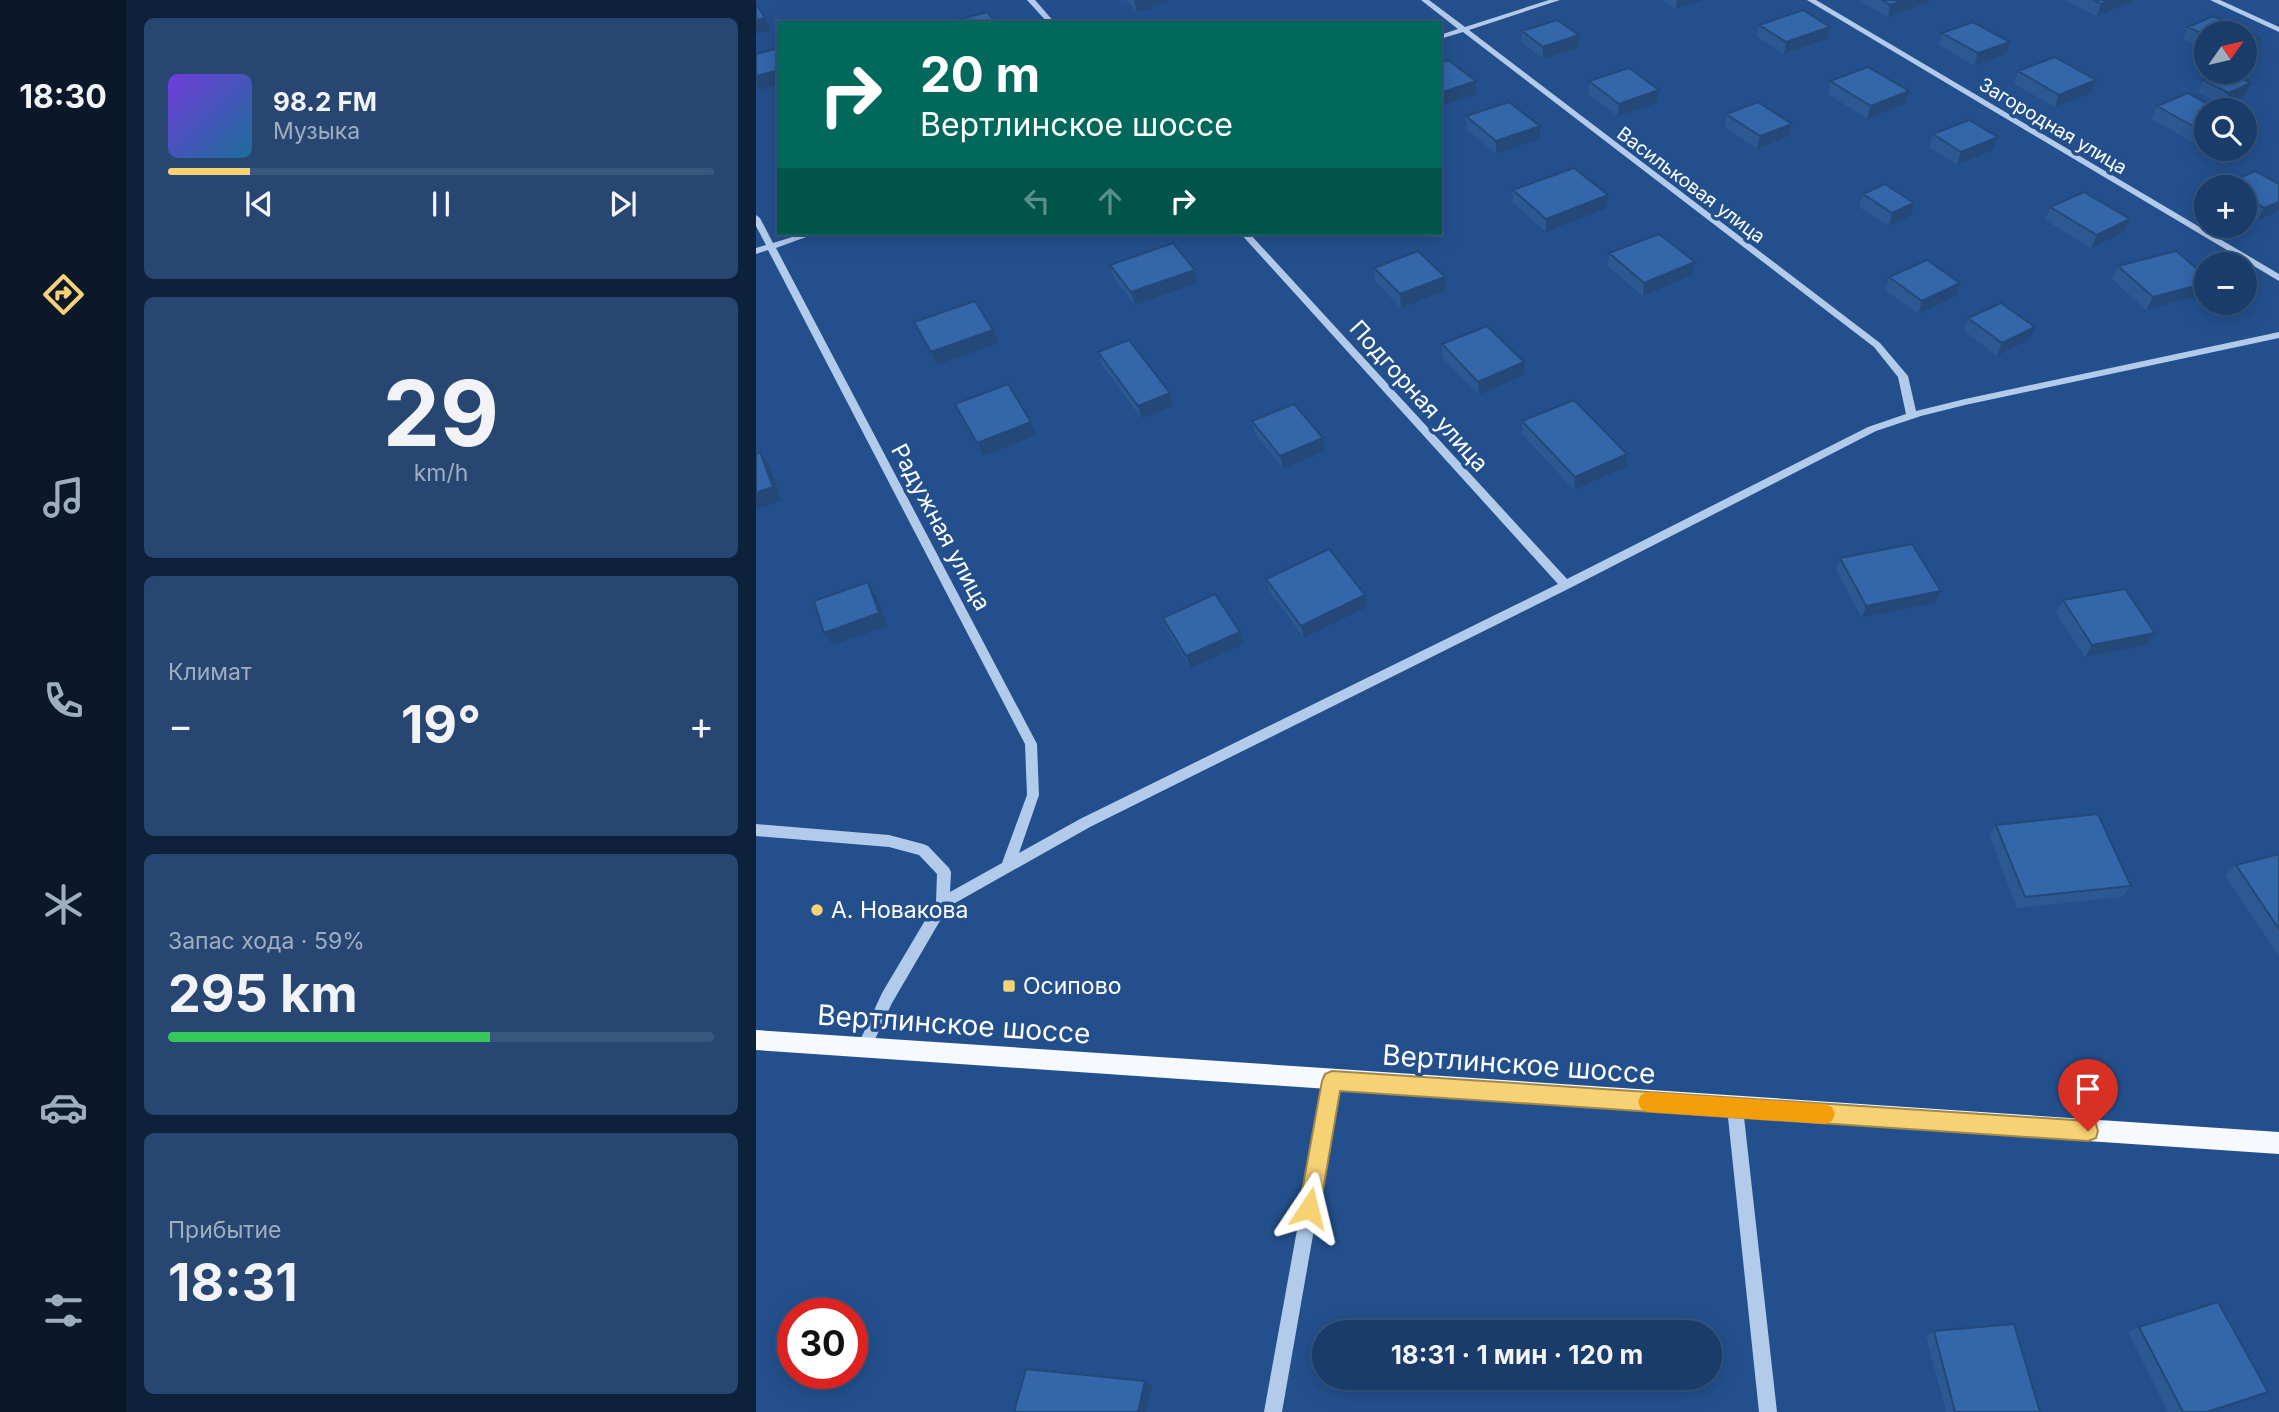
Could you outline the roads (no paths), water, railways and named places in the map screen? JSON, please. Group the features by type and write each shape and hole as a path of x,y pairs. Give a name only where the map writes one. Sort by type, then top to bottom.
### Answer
{"main road":[{"name":"Вертлинское шоссе","path":"756,1040 2279,1143"}],"street":[{"path":"1031,0 1050,21"},
{"name":"Васильковая улица","path":"1425,0 1877,345 1903,376 1911,413"},
{"path":"1442,36 1556,0"},
{"name":"Загородная улица","path":"1811,0 2279,278"},
{"path":"2214,0 2279,30"},
{"name":"Радужная улица","path":"756,218 1031,744 1033,795 1008,865"},
{"path":"756,251 806,235"},
{"name":"Подгорная улица","path":"1246,235 1566,585"},
{"path":"943,903 1085,823 1566,585 1872,429 1911,413 2279,335"},
{"path":"756,830 890,841 923,850 944,872 943,903 887,998 864,1047"},
{"path":"1273,1412 1332,1081"},
{"path":"1735,1108 1768,1412"}],"place":[{"name":"А. Новакова","path":"817,910"},
{"name":"Осипово","path":"1009,986"}]}
